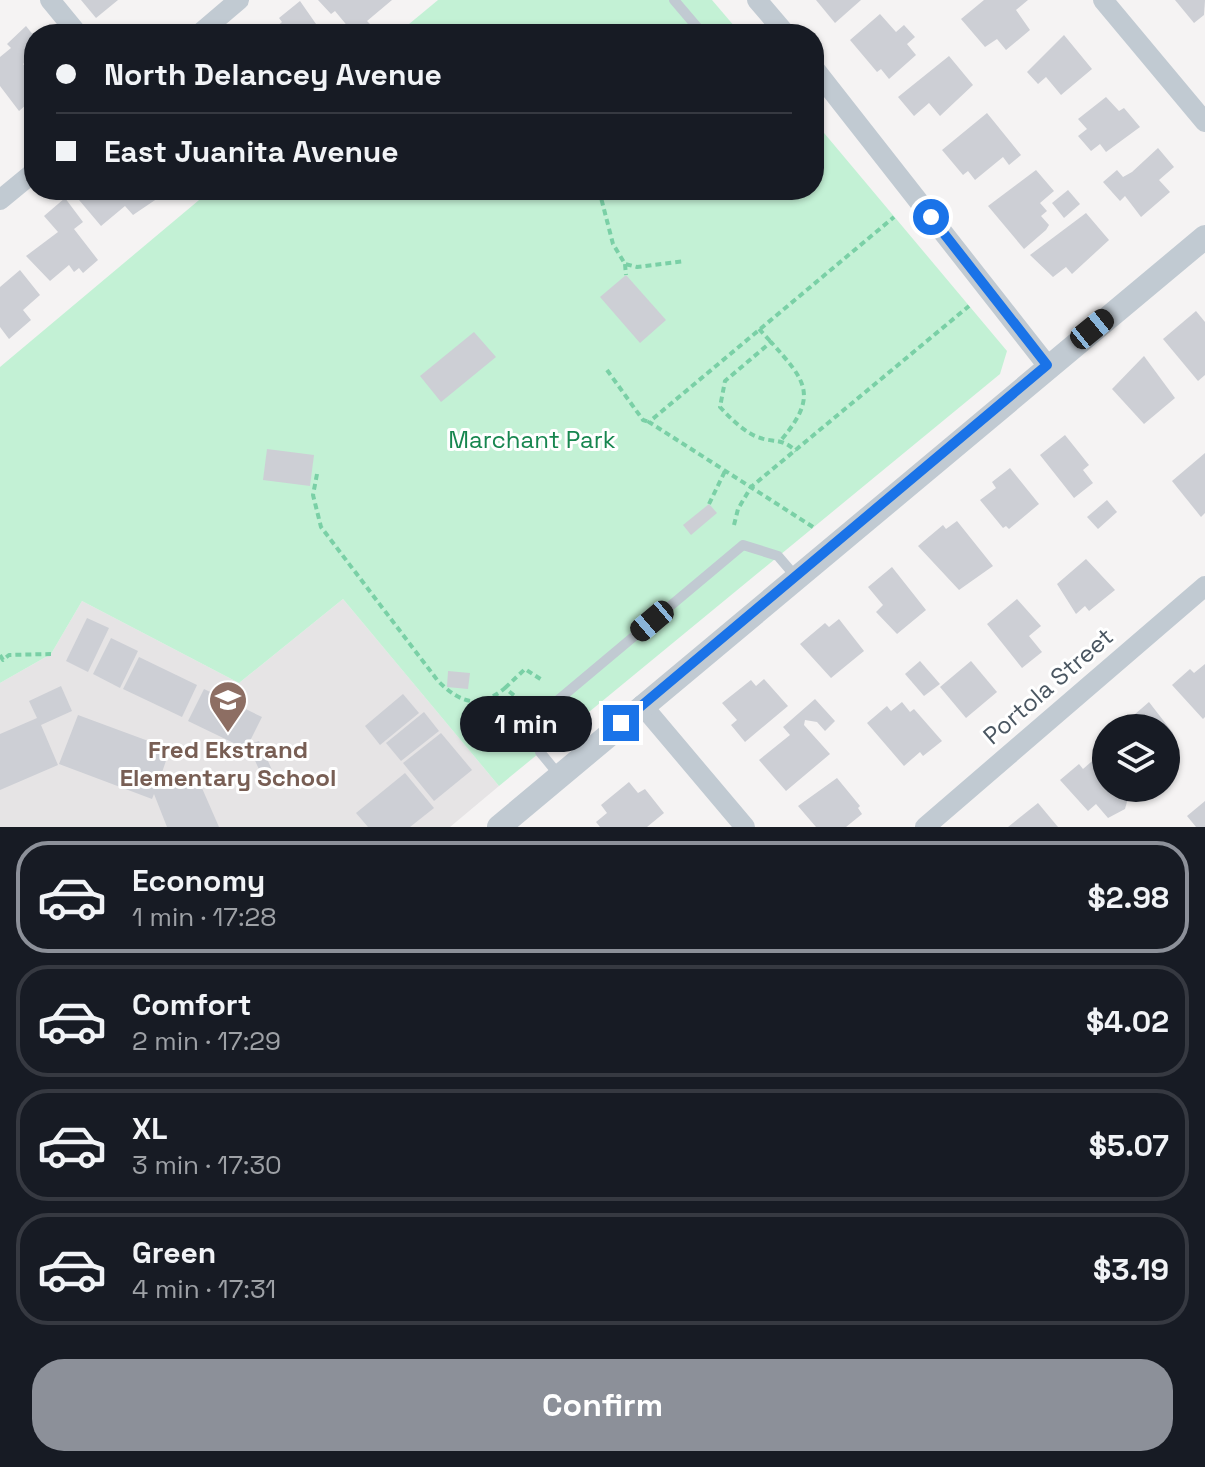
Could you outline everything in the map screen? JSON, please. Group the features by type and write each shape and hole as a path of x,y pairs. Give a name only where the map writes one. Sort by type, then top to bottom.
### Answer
{"street":[{"path":"50,0 70,24"},
{"path":"211,24 239,0"},
{"path":"757,0 777,24"},
{"path":"1103,0 1205,122"},
{"path":"824,81 1047,365"},
{"path":"0,200 24,180"},
{"path":"499,827 1047,365 1205,237"},
{"name":"Portola Street","path":"925,827 1205,586"},
{"path":"642,705 745,827"}],"lane":[{"path":"674,0 694,24"},
{"path":"559,775 540,752 539,716 719,565 743,545 778,556 796,577"}],"path":[{"path":"602,200 613,244 625,264 626,275"},
{"path":"649,422 894,217"},
{"path":"625,264 637,267 685,261"},
{"path":"734,525 738,509 751,487 969,306"},
{"path":"759,329 800,374 806,394 799,420 782,439"},
{"path":"771,342 725,381 720,407 754,436 782,439 796,451"},
{"path":"607,370 643,420 813,527"},
{"path":"709,504 725,471"},
{"path":"317,474 313,495 321,527 451,694 489,702 525,669 542,680"},
{"path":"0,655 3,660 9,655 51,654"},
{"path":"505,688 528,707"}],"shaded area":[{"name":"Fred Ekstrand Elementary School","path":"343,599 499,786 450,827 0,827 0,683 51,654 82,601 239,683"}],"green space":[{"path":"438,0 712,0 732,24 409,24"},
{"name":"Marchant Park","path":"824,133 1007,351 1000,374 499,786 343,599 239,683 82,601 51,654 0,683 0,367 199,200 824,200"}],"building":[{"path":"81,0 118,0 96,18"},
{"path":"318,0 392,0 367,21 370,24 346,24 335,11 331,14"},
{"path":"816,0 861,0 835,23"},
{"path":"984,0 1028,0 1016,10 1030,30 1006,50 997,39 985,47 961,19"},
{"path":"1175,0 1205,0 1204,15 1194,23"},
{"path":"300,1 316,24 280,24 282,22 279,18"},
{"path":"880,14 896,32 904,25 915,37 907,44 916,55 889,79 881,69 877,72 850,40"},
{"path":"24,28 24,107 19,111 0,86 0,57 11,48 7,44"},
{"path":"1064,35 1092,69 1061,95 1046,77 1038,84 1027,72"},
{"path":"949,56 973,85 940,116 929,103 914,116 898,97"},
{"path":"1106,97 1119,111 1124,108 1140,127 1106,152 1100,144 1091,151 1078,136 1087,129 1078,119"},
{"path":"987,113 1021,155 1009,165 1003,157 975,180 968,171 963,175 942,150"},
{"path":"1158,148 1174,167 1159,180 1170,192 1141,217 1125,196 1120,201 1103,182 1117,170 1123,177 1132,172"},
{"path":"1036,170 1054,191 1040,203 1047,211 1041,216 1049,225 1024,249 988,206"},
{"path":"1068,190 1080,204 1064,218 1052,203"},
{"path":"66,200 83,222 74,229 98,260 83,273 79,268 74,272 69,265 50,281 26,256 58,232 44,216"},
{"path":"79,200 155,200 133,215 125,206 101,226"},
{"path":"1086,213 1109,240 1072,274 1066,267 1053,277 1030,255"},
{"path":"20,270 40,295 23,310 31,320 9,339 0,327 0,287"},
{"path":"626,275 666,320 640,343 600,297"},
{"path":"1196,311 1205,322 1205,375 1198,381 1163,339"},
{"path":"474,332 496,357 441,402 420,376"},
{"path":"1144,356 1175,398 1144,424 1112,389"},
{"path":"1065,435 1089,465 1083,470 1093,483 1074,498 1040,455"},
{"path":"267,449 314,455 310,486 263,480"},
{"path":"1205,453 1205,513 1201,517 1172,481"},
{"path":"1010,468 1039,504 1009,529 1006,526 1003,528 980,500 996,488 992,482"},
{"path":"1107,500 1117,512 1098,529 1087,517"},
{"path":"709,504 717,513 691,535 683,525"},
{"path":"957,521 993,566 959,590 918,546 943,525 946,529"},
{"path":"1086,559 1115,590 1089,611 1085,606 1076,614 1057,584"},
{"path":"892,567 926,610 897,634 876,612 883,605 868,587"},
{"path":"1017,599 1041,626 1029,636 1042,652 1022,668 987,624"},
{"path":"87,618 109,628 88,672 66,661"},
{"path":"839,619 864,651 831,678 800,644 825,623 829,627"},
{"path":"111,638 138,651 120,688 93,674"},
{"path":"139,657 197,685 182,717 123,689"},
{"path":"920,661 940,684 924,696 905,674"},
{"path":"971,661 997,692 966,718 940,687"},
{"path":"1205,664 1203,719 1172,685 1190,669 1194,673"},
{"path":"448,671 470,673 468,689 447,687"},
{"path":"764,679 788,706 745,742 731,725 737,720 722,703 751,680 756,686"},
{"path":"61,686 72,711 41,725 58,765 0,790 0,734 37,718 29,701"},
{"path":"204,689 262,717 246,749 188,721"},
{"path":"403,694 419,713 380,745 365,726"},
{"path":"815,699 835,721 825,731 817,722 805,720 804,725 830,754 786,791 759,760 790,735 783,727"},
{"path":"902,702 910,712 914,709 942,741 923,756 920,752 904,766 867,723 887,706 891,711"},
{"path":"1149,702 1158,714 1135,714"},
{"path":"424,712 439,731 401,761 386,743"},
{"path":"78,715 170,749 157,787 188,772 192,782 198,779 219,827 167,827 154,794 152,799 59,764"},
{"path":"441,733 472,770 434,801 403,763"},
{"path":"259,741 277,781 266,785 248,745"},
{"path":"1092,761 1092,802 1127,802 1125,809 1108,818 1096,804 1088,811 1060,780 1079,764 1083,769"},
{"path":"405,773 434,808 410,827 368,827 356,813"},
{"path":"837,778 860,806 858,808 862,814 846,827 816,827 798,806"},
{"path":"629,782 638,793 645,789 664,813 647,827 600,827 596,822 607,813 601,805"},
{"path":"1205,801 1205,827 1196,827 1187,816"},
{"path":"1038,803 1058,827 1008,827"}],"place":[{"name":"Fred Ekstrand Elementary School","path":"228,734"}],"route":[{"path":"621,723 1047,365 931,217"}]}
